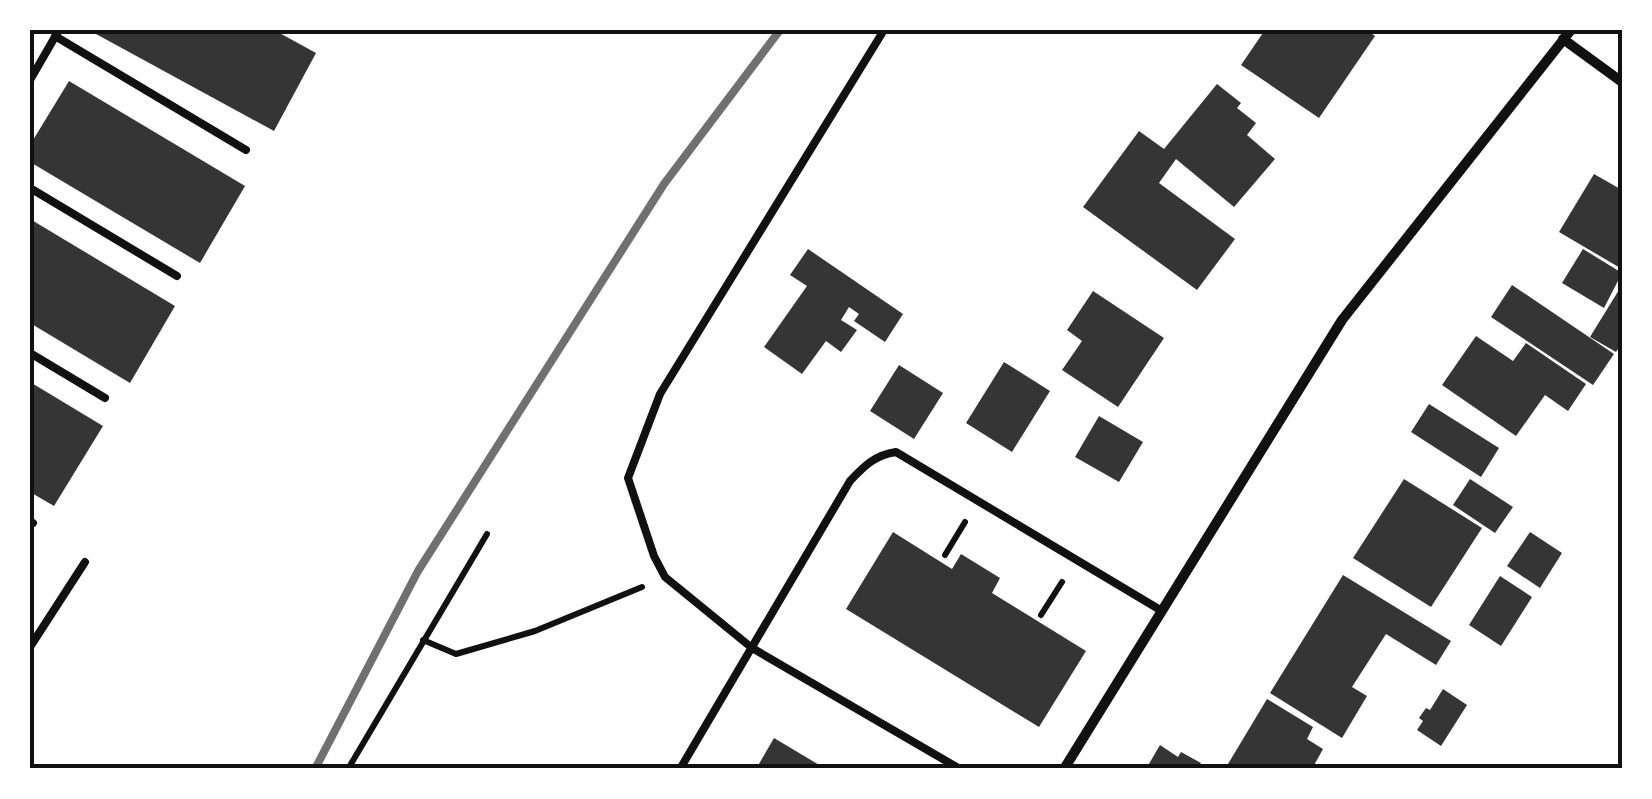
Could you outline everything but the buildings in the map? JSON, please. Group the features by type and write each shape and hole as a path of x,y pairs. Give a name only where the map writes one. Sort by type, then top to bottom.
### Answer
{"street":[{"path":"1064,769 1342,320 1567,34 1622,82"}],"lane":[{"path":"884,30 660,394 628,478 665,577 752,648 960,769"},
{"path":"30,80 57,33 246,150"},
{"path":"30,188 177,276"},
{"path":"30,353 105,398"},
{"path":"680,769 850,482 866,463 882,454 896,452 1162,611"},
{"path":"30,647 84,562"}],"path":[{"path":"348,769 487,534"},
{"path":"423,640 456,654 535,631 665,577"}],"railway":[{"path":"315,769 418,571 664,184 780,30"}]}
